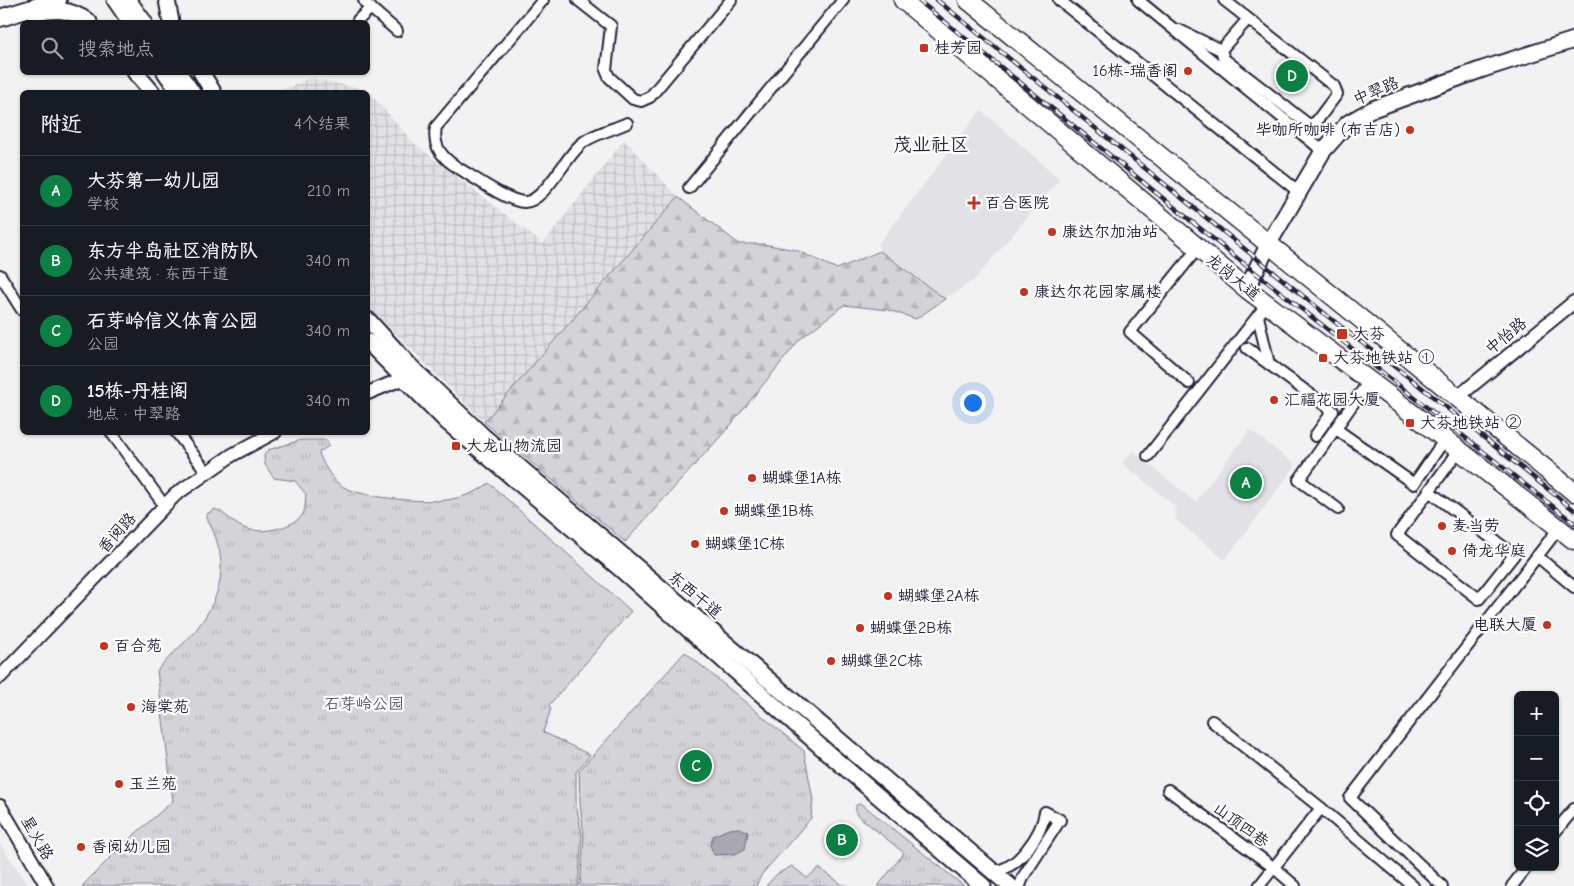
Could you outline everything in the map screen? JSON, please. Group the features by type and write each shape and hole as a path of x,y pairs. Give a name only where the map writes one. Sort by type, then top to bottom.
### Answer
{"highway":[{"name":"龙岗大道","path":"903,0 1247,289 1262,310 1370,381 1574,540"},
{"path":"968,0 1459,396 1574,492"}],"main road":[{"path":"0,19 58,0"},
{"path":"114,0 129,20"},
{"path":"128,0 143,20"},
{"path":"167,0 171,20"},
{"path":"0,19 51,10 66,10 74,12 86,20"},
{"name":"中翠路","path":"1247,289 1269,243 1323,151 1348,123 1372,109 1483,68 1574,40"},
{"path":"138,75 150,90"},
{"path":"167,75 178,90"},
{"path":"180,75 191,90"},
{"path":"203,75 212,90"},
{"name":"东西干道","path":"370,323 447,422 617,566 829,754 983,886"},
{"name":"东西干道","path":"370,344 483,436 1010,886"}],"street":[{"path":"543,0 436,127 434,137 440,153 450,164 512,198 524,202 530,201 545,188 584,141 627,123"},
{"path":"578,0 611,26 606,70 609,77 633,99 641,100 650,97 731,0"},
{"path":"689,188 843,0"},
{"path":"1059,0 1299,192"},
{"path":"1138,0 1323,151"},
{"path":"1165,23 1221,50 1224,59 1304,122 1309,125 1316,122 1336,94 1336,90 1224,0"},
{"path":"358,20 367,4 397,31"},
{"path":"1221,50 1247,20"},
{"path":"1189,383 1130,332 1198,248"},
{"path":"0,275 20,307"},
{"name":"中怡路","path":"1459,396 1574,302"},
{"path":"1262,310 1269,364"},
{"path":"1148,456 1262,310"},
{"path":"1247,348 1333,411 1315,436"},
{"path":"370,392 410,376"},
{"path":"1338,509 1299,480 1370,381"},
{"path":"1336,429 1414,484 1445,439"},
{"path":"113,435 164,505"},
{"path":"178,435 206,471"},
{"name":"香阅路","path":"0,677 103,573 164,505 206,471 270,435"},
{"path":"1430,492 1514,555 1479,599 1397,535 1459,450"},
{"path":"1442,886 1350,798 1559,528"},
{"path":"1538,556 1574,587"},
{"path":"1212,721 1321,808 1413,886"},
{"name":"山顶四巷","path":"1168,790 1273,867 1295,886"},
{"name":"星火路","path":"0,806 47,886"},
{"path":"1258,886 1321,808"},
{"path":"1559,827 1574,809"},
{"path":"992,871 1008,868 1018,858 1040,832 1045,812 1060,820 1022,877 1020,886"},
{"path":"1512,886 1524,871"}],"shaded area":[{"path":"310,78 367,90 283,90"},
{"path":"370,93 415,144 543,244 624,140 678,197 484,422 370,308"},
{"name":"百合医院","path":"981,110 1060,179 974,280 945,299 880,251 878,244"},
{"path":"1250,430 1296,465 1225,560 1176,520 1176,507 1122,463 1133,451 1195,502"},
{"path":"739,828 748,832 745,849 735,854 714,855 710,845 713,836 729,829"},
{"path":"0,844 27,883 28,886 0,886"}],"green space":[{"path":"678,197 739,244 763,244 796,250 837,269 880,251 945,299 916,319 888,310 844,305 800,339 729,427 625,542 484,422"},
{"name":"石芽岭公园","path":"301,440 327,440 329,446 319,452 327,469 339,484 360,493 407,500 437,501 469,494 489,483 631,611 549,705 551,709 543,732 590,755 576,772 576,803 582,836 578,886 82,886 127,841 173,801 157,671 196,630 215,597 221,571 220,558 218,545 207,514 215,509 244,528 259,531 276,529 299,519 304,512 306,494 295,481 274,478 265,465 264,455 268,450"},
{"path":"685,652 804,751 813,800 811,818 762,874 756,886 580,886 584,837 579,771"},
{"path":"860,804 964,886 878,886 904,853 856,814 856,805"},
{"path":"792,866 807,878 819,868 843,885 848,886 766,886 777,874"}],"railway":[{"path":"918,0 1238,259 1574,523"},
{"path":"937,0 1345,330 1411,379 1574,510"}],"place":[{"name":"桂芳园","path":"924,48"},
{"name":"16栋-瑞香阁","path":"1188,71"},
{"name":"15栋-丹桂阁","path":"1292,76"},
{"name":"毕咖所咖啡 (布吉店)","path":"1410,130"},
{"name":"百合医院","path":"974,203"},
{"name":"康达尔加油站","path":"1052,232"},
{"name":"康达尔花园家属楼","path":"1024,292"},
{"name":"大芬","path":"1342,334"},
{"name":"大芬地铁站 ①","path":"1323,358"},
{"name":"汇福花园大厦","path":"1274,400"},
{"name":"大芬地铁站 ②","path":"1410,423"},
{"name":"大龙山物流园","path":"456,446"},
{"name":"蝴蝶堡1A栋","path":"752,478"},
{"name":"大芬第一幼儿园","path":"1246,483"},
{"name":"蝴蝶堡1B栋","path":"724,511"},
{"name":"麦当劳","path":"1442,526"},
{"name":"蝴蝶堡1C栋","path":"695,544"},
{"name":"倚龙华庭","path":"1452,551"},
{"name":"蝴蝶堡2A栋","path":"888,596"},
{"name":"电联大厦","path":"1547,625"},
{"name":"蝴蝶堡2B栋","path":"860,628"},
{"name":"百合苑","path":"104,646"},
{"name":"蝴蝶堡2C栋","path":"831,661"},
{"name":"海棠苑","path":"131,707"},
{"name":"石芽岭信义体育公园","path":"696,766"},
{"name":"玉兰苑","path":"119,784"},
{"name":"东方半岛社区消防队","path":"842,840"},
{"name":"香阅幼儿园","path":"81,847"}],"district":[{"name":"茂业社区","path":"931,145"}]}
